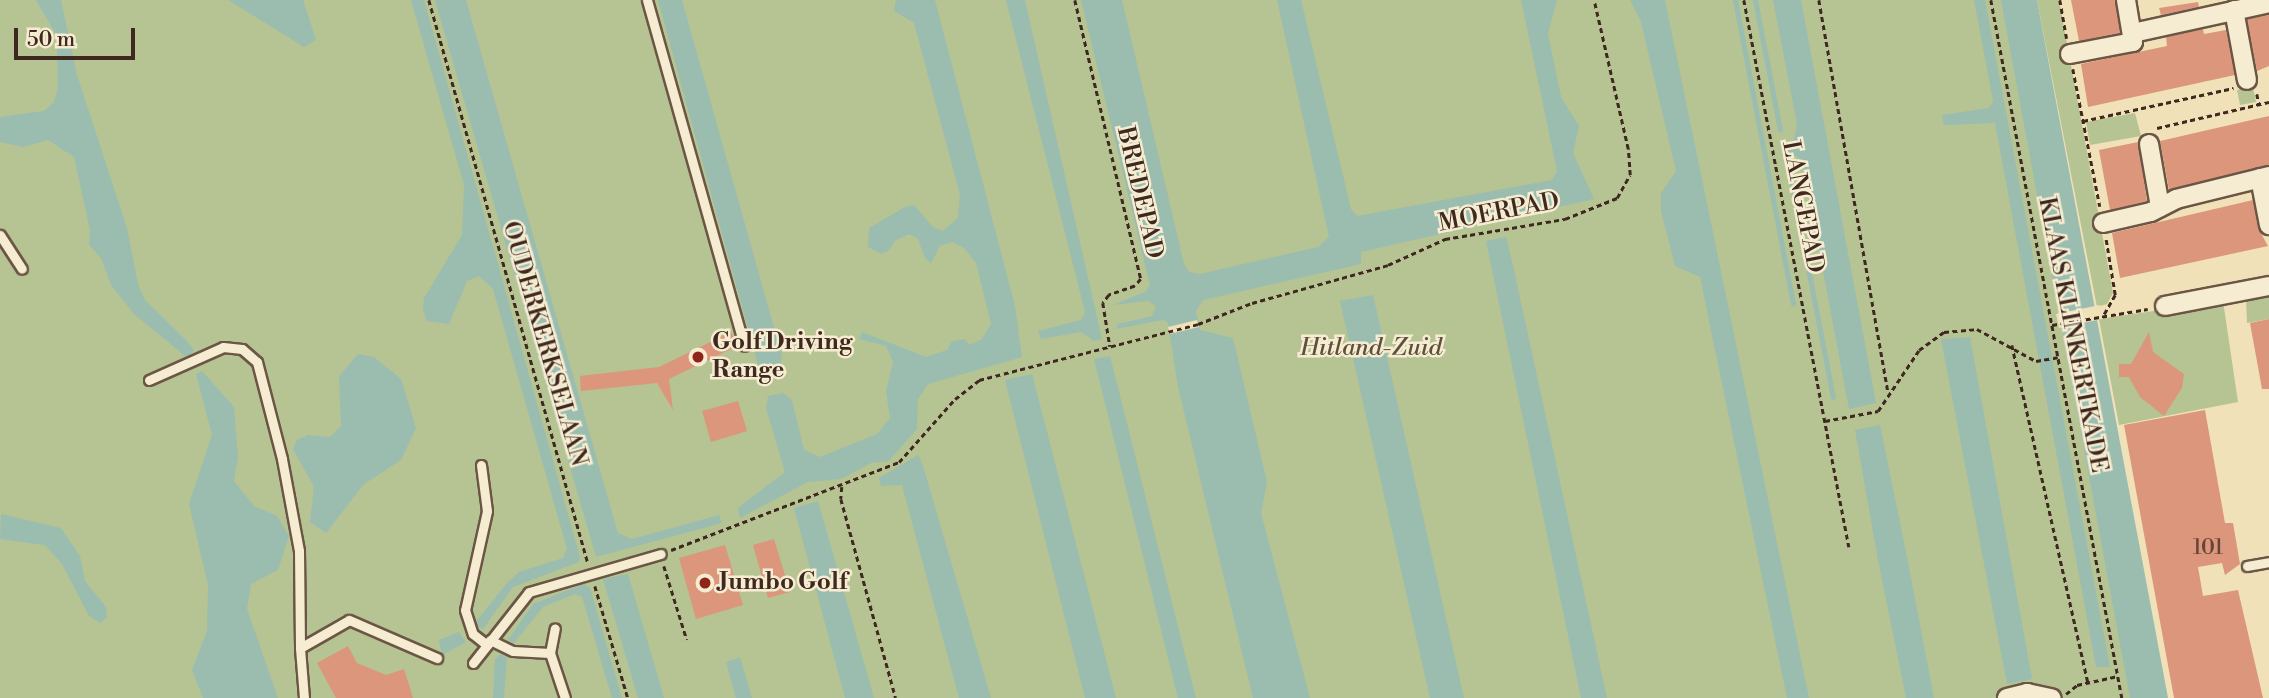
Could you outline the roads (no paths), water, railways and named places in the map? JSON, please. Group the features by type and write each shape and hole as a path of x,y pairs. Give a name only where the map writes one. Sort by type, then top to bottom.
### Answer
{"street":[{"path":"2070,54 2133,42 2126,0"},
{"path":"2133,33 2223,17 2234,10 2269,3"},
{"path":"2234,10 2247,80"},
{"path":"2149,144 2160,207"},
{"path":"2104,223 2265,177 2269,225"},
{"path":"2165,306 2269,286"},
{"path":"2007,698 2038,693 2051,698"}],"lane":[{"path":"647,0 744,346"},
{"path":"0,234 22,269"},
{"path":"149,380 223,347 242,349 257,362 299,551 300,648 304,698"},
{"path":"481,466 487,511 466,610 473,634 513,651 550,653"},
{"path":"473,663 529,592 591,571 661,554"},
{"path":"2247,566 2269,562"},
{"path":"300,648 349,620 437,658"},
{"path":"555,628 550,653 565,698"}],"waterway":[{"path":"1735,0 1793,304"},
{"path":"1755,0 1780,130"},
{"path":"1788,164 1833,397"}],"place":[{"name":"Golf Driving Range","path":"698,357"},
{"name":"Jumbo Golf","path":"705,583"}],"park label":[{"name":"Hitland-Zuid","path":"1371,349"}]}
